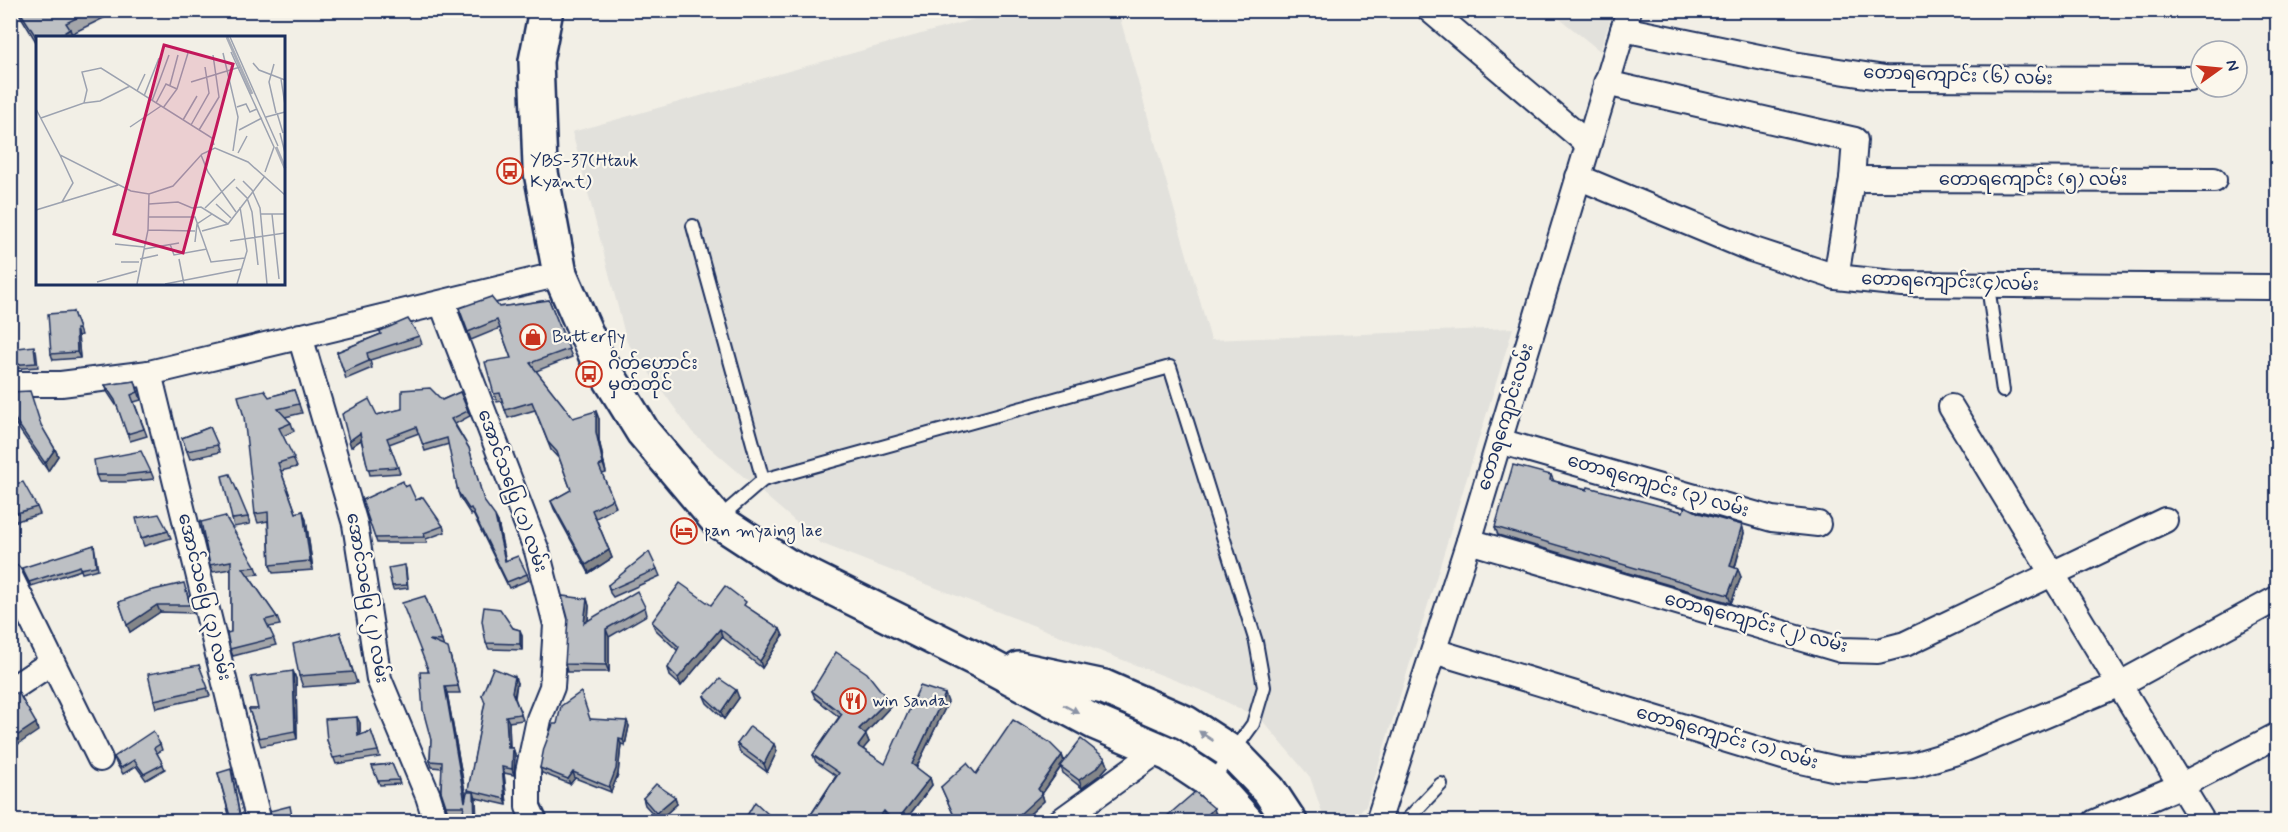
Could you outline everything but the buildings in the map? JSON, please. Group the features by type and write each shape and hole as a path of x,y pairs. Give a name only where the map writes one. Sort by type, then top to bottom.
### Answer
{"highway":[{"path":"546,10 536,61 540,167 560,274 596,357 643,432 717,520 786,565 982,662 1094,722 1159,750 1211,782 1247,822"},
{"path":"982,662 1104,687 1186,723 1234,754 1269,790 1290,822"}],"street":[{"path":"1430,10 1588,144"},
{"name":"တောရကျောင်းလမ်း","path":"1378,822 1500,441 1626,20"},
{"name":"တောရကျောင်း (၆) လမ်း","path":"1626,20 1793,64 1885,78 2189,79"},
{"path":"1606,83 1855,140 1852,179 1836,277"},
{"name":"တောရကျောင်း(၄)လမ်း","path":"1578,177 1751,249 1836,277 1903,284 1988,286 2269,287"},
{"name":"တောရကျောင်း (၅) လမ်း","path":"1852,179 2214,180"},
{"path":"10,384 61,384 149,373 560,274"},
{"name":"အောင်သပြေ (၁) လမ်း","path":"442,304 537,551 556,625 552,687 539,719 528,772 528,807 535,822"},
{"name":"အောင်သပြေ (၂) လမ်း","path":"300,336 355,524 379,679 428,796 436,822"},
{"name":"အောင်သပြေ (၃) လမ်း","path":"149,373 259,822"},
{"path":"1951,407 2054,573 2203,822"},
{"name":"တောရကျောင်း (၃) လမ်း","path":"1500,441 1772,519 1818,524"},
{"name":"တောရကျောင်း (၂) လမ်း","path":"1469,541 1841,650 1878,651 1905,644 2166,520"},
{"path":"10,576 100,759"},
{"name":"တောရကျောင်း (၁) လမ်း","path":"1434,651 1782,757 1837,769 1866,770 1913,765 1960,751 2120,684 2277,598"},
{"path":"10,690 52,662"},
{"path":"2095,822 2180,786 2277,735"},
{"path":"1059,822 1159,750"}],"lane":[{"path":"693,226 763,480"},
{"path":"1988,286 2004,392"},
{"path":"717,520 763,480 1170,367 1256,642 1264,687 1253,724 1234,754 1211,782"},
{"path":"1405,822 1441,784"}],"shaded area":[{"path":"1003,11 1118,11 1211,340 1513,328 1366,806 1351,821 1325,821 1310,777 1261,719 1208,693 820,543 692,432 627,342 572,132"},
{"path":"1550,11 1613,11 1600,51"}],"place":[{"name":"YBS-37(Htauk Kyant)","path":"510,171"},
{"name":"Butterfly","path":"533,337"},
{"name":"ဂိတ်ဟောင်း မှတ်တိုင်","path":"589,374"},
{"name":"pan myaing lae","path":"684,531"},
{"name":"win sanda","path":"853,701"}]}
